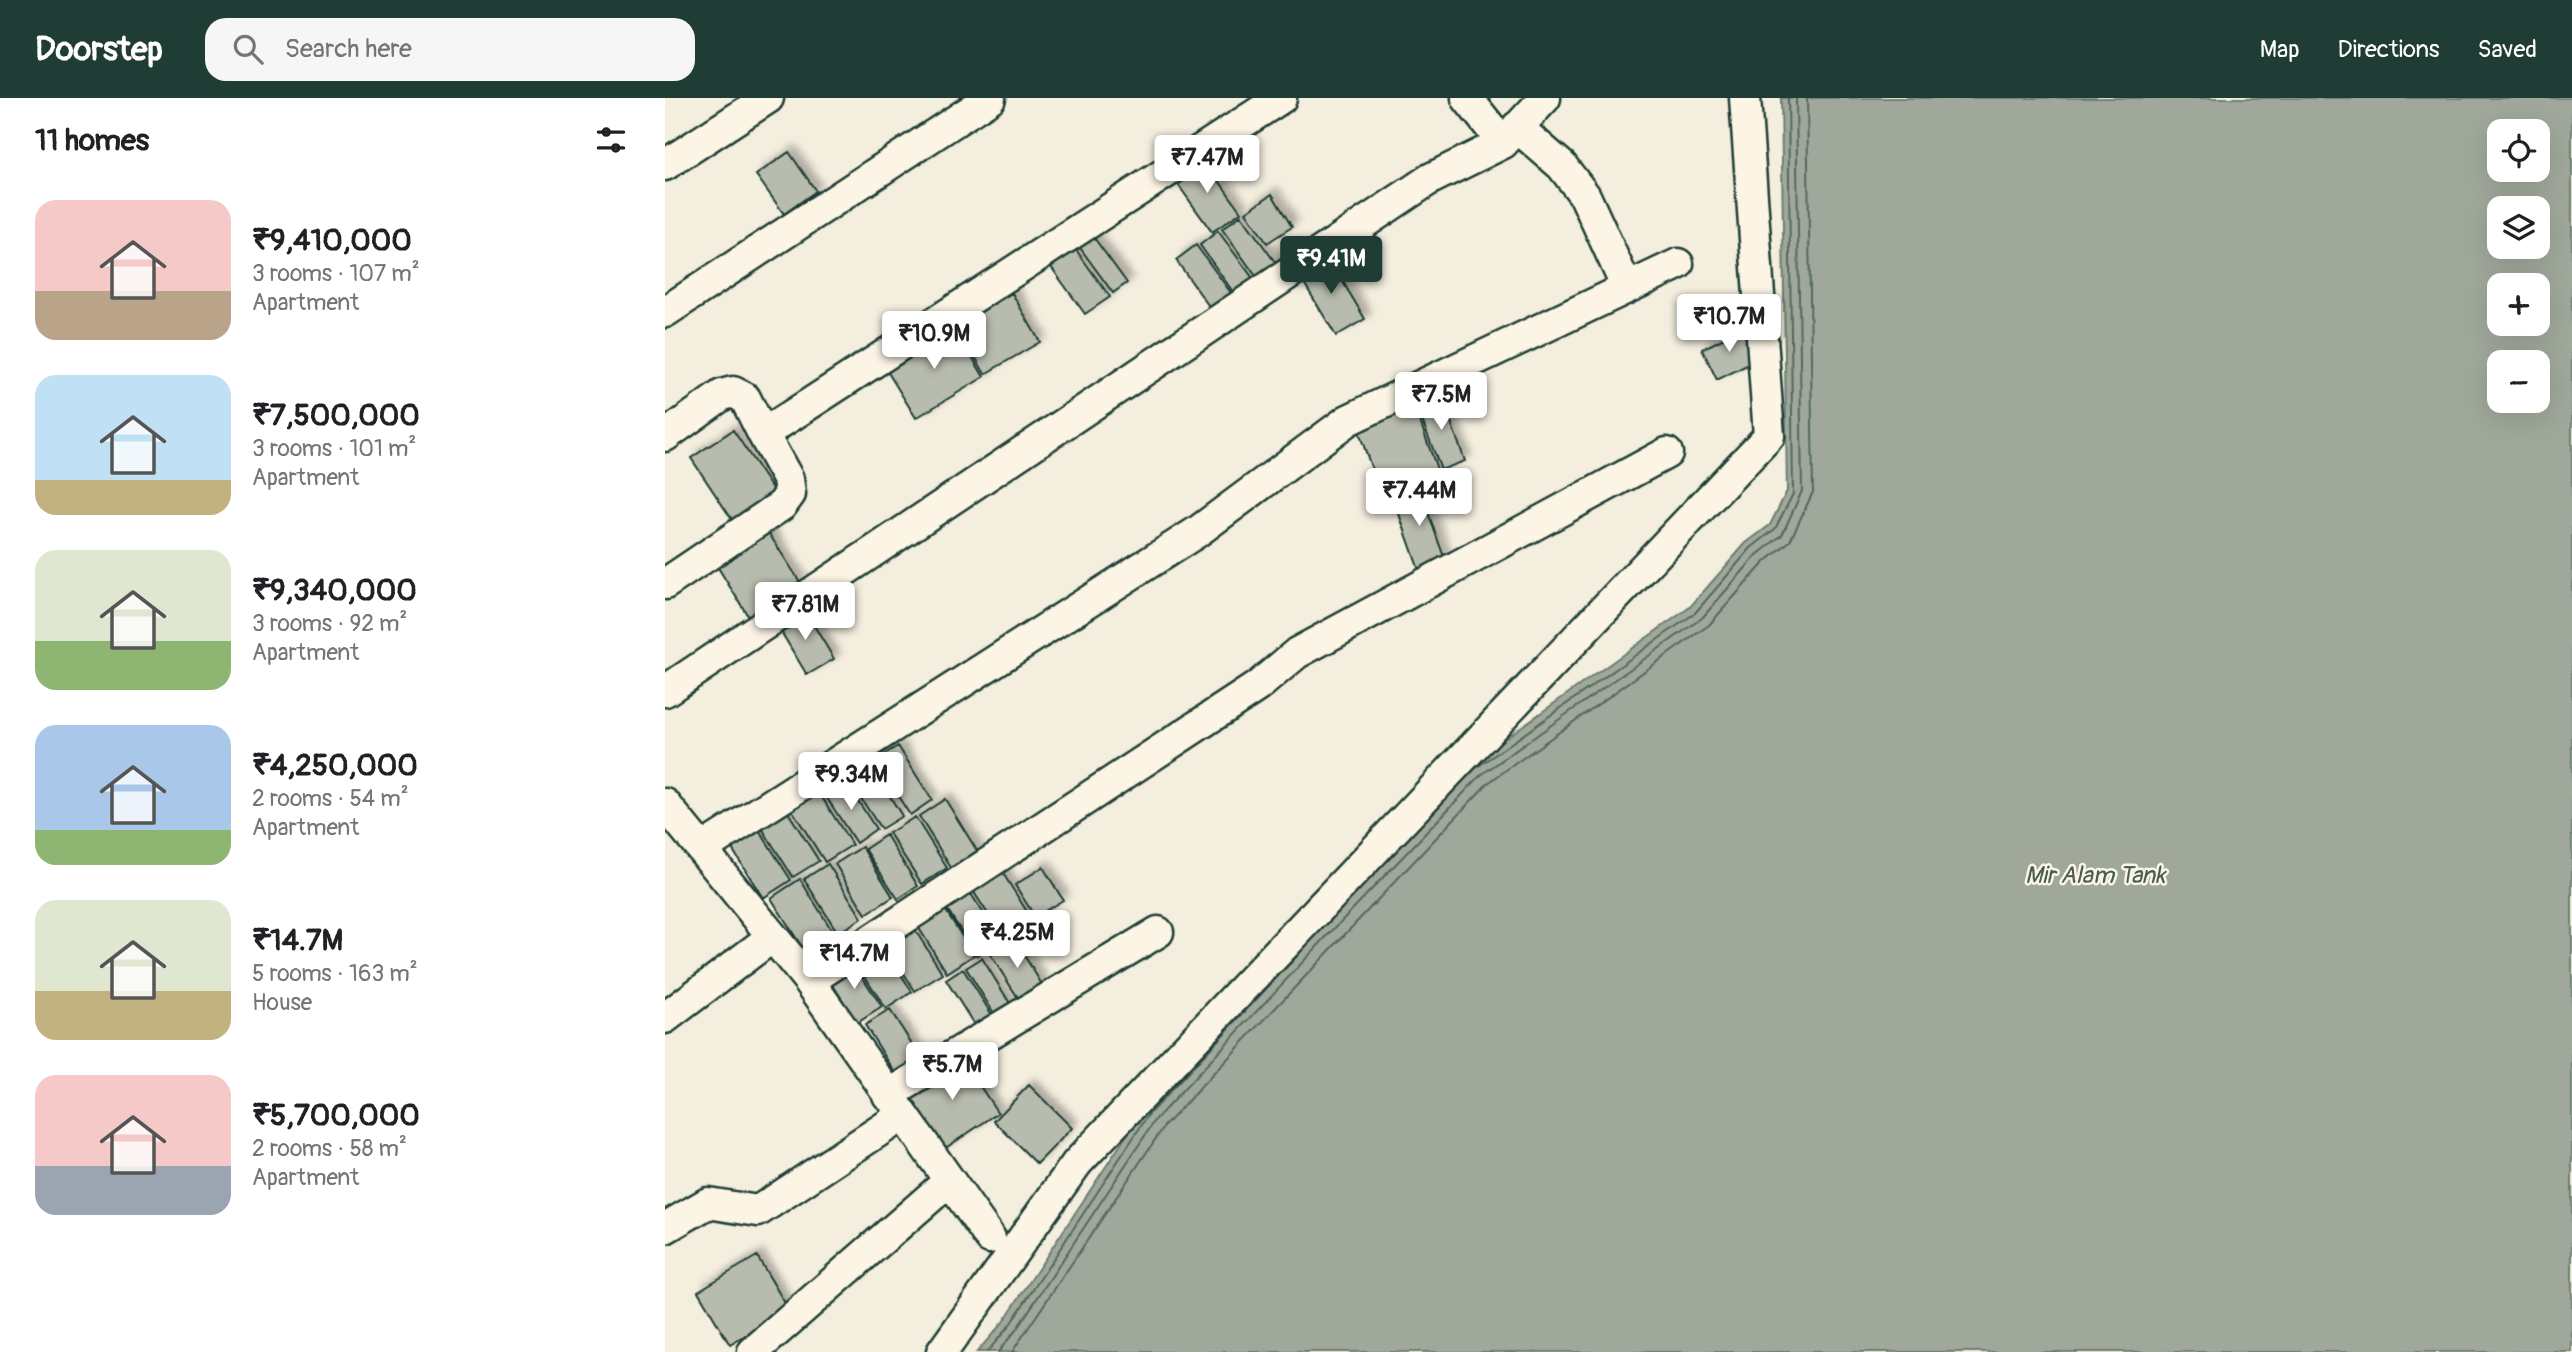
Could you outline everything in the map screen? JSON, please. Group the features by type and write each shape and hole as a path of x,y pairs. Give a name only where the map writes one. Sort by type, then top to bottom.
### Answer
{"street":[{"path":"665,165 768,98"},
{"path":"665,312 989,98"},
{"path":"763,434 1281,98"},
{"path":"1467,98 1510,135 1562,166 1585,196 1627,288"},
{"path":"665,691 1430,179 1510,135 1545,98"},
{"path":"942,1352 1077,1163 1769,436 1745,98"},
{"path":"703,848 1197,532 1348,420 1678,264"},
{"path":"665,436 722,396 733,392 745,398 788,480 790,494 782,505 665,584"},
{"path":"809,981 1247,694 1297,653 1667,453"},
{"path":"665,804 809,981 990,1238"},
{"path":"665,1228 708,1203 758,1211 895,1105 1158,932"},
{"path":"665,1018 772,937"},
{"path":"753,1352 949,1181"}],"water":[{"name":"Mir Alam Tank","path":"1781,98 2572,98 2572,1352 977,1352 1003,1322 1144,1109 1470,763 1690,607 1746,543 1770,525 1787,491"}],"building":[{"path":"789,152 816,191 784,214 756,175"},
{"path":"1203,158 1241,212 1212,232 1174,179"},
{"path":"1272,194 1292,227 1267,243 1246,212"},
{"path":"1241,215 1280,269 1261,283 1222,229"},
{"path":"1218,231 1258,285 1238,299 1200,245"},
{"path":"1092,235 1127,283 1113,293 1078,245"},
{"path":"1196,245 1234,297 1213,312 1176,260"},
{"path":"1074,247 1110,297 1085,314 1049,264"},
{"path":"1327,255 1365,319 1336,336 1298,273"},
{"path":"1012,293 1040,342 985,374 957,326"},
{"path":"953,325 984,377 916,418 884,366"},
{"path":"1742,329 1757,360 1717,380 1702,349"},
{"path":"1441,394 1465,461 1441,470 1416,404"},
{"path":"1413,402 1438,472 1380,493 1356,423"},
{"path":"733,430 775,493 733,521 691,458"},
{"path":"1419,487 1445,560 1419,570 1393,497"},
{"path":"766,529 800,582 748,616 714,561"},
{"path":"804,609 834,659 807,675 777,625"},
{"path":"898,746 932,800 910,815 875,760"},
{"path":"871,766 902,816 881,829 849,780"},
{"path":"846,782 876,829 856,843 825,795"},
{"path":"816,788 852,845 825,862 789,805"},
{"path":"945,799 979,854 953,871 919,816"},
{"path":"784,806 819,861 793,877 758,822"},
{"path":"915,817 947,868 922,884 889,833"},
{"path":"754,822 791,880 763,898 726,839"},
{"path":"886,835 918,886 898,899 865,849"},
{"path":"862,847 893,897 866,914 835,864"},
{"path":"828,864 862,918 838,933 804,879"},
{"path":"999,867 1031,918 1002,936 970,886"},
{"path":"1043,867 1063,900 1035,917 1015,885"},
{"path":"800,879 834,934 805,952 771,898"},
{"path":"966,886 1001,941 977,956 942,901"},
{"path":"939,900 974,955 947,973 912,917"},
{"path":"908,919 943,974 915,991 881,937"},
{"path":"879,939 912,992 886,1009 852,956"},
{"path":"1014,939 1043,986 1020,1001 990,954"},
{"path":"850,958 882,1007 857,1023 826,974"},
{"path":"982,958 1011,1005 995,1015 966,968"},
{"path":"963,969 992,1015 975,1026 946,980"},
{"path":"890,1010 923,1061 898,1077 865,1025"},
{"path":"959,1055 998,1113 944,1149 906,1091"},
{"path":"1029,1085 1072,1128 1037,1164 994,1121"},
{"path":"757,1256 789,1310 730,1345 698,1291"}]}
